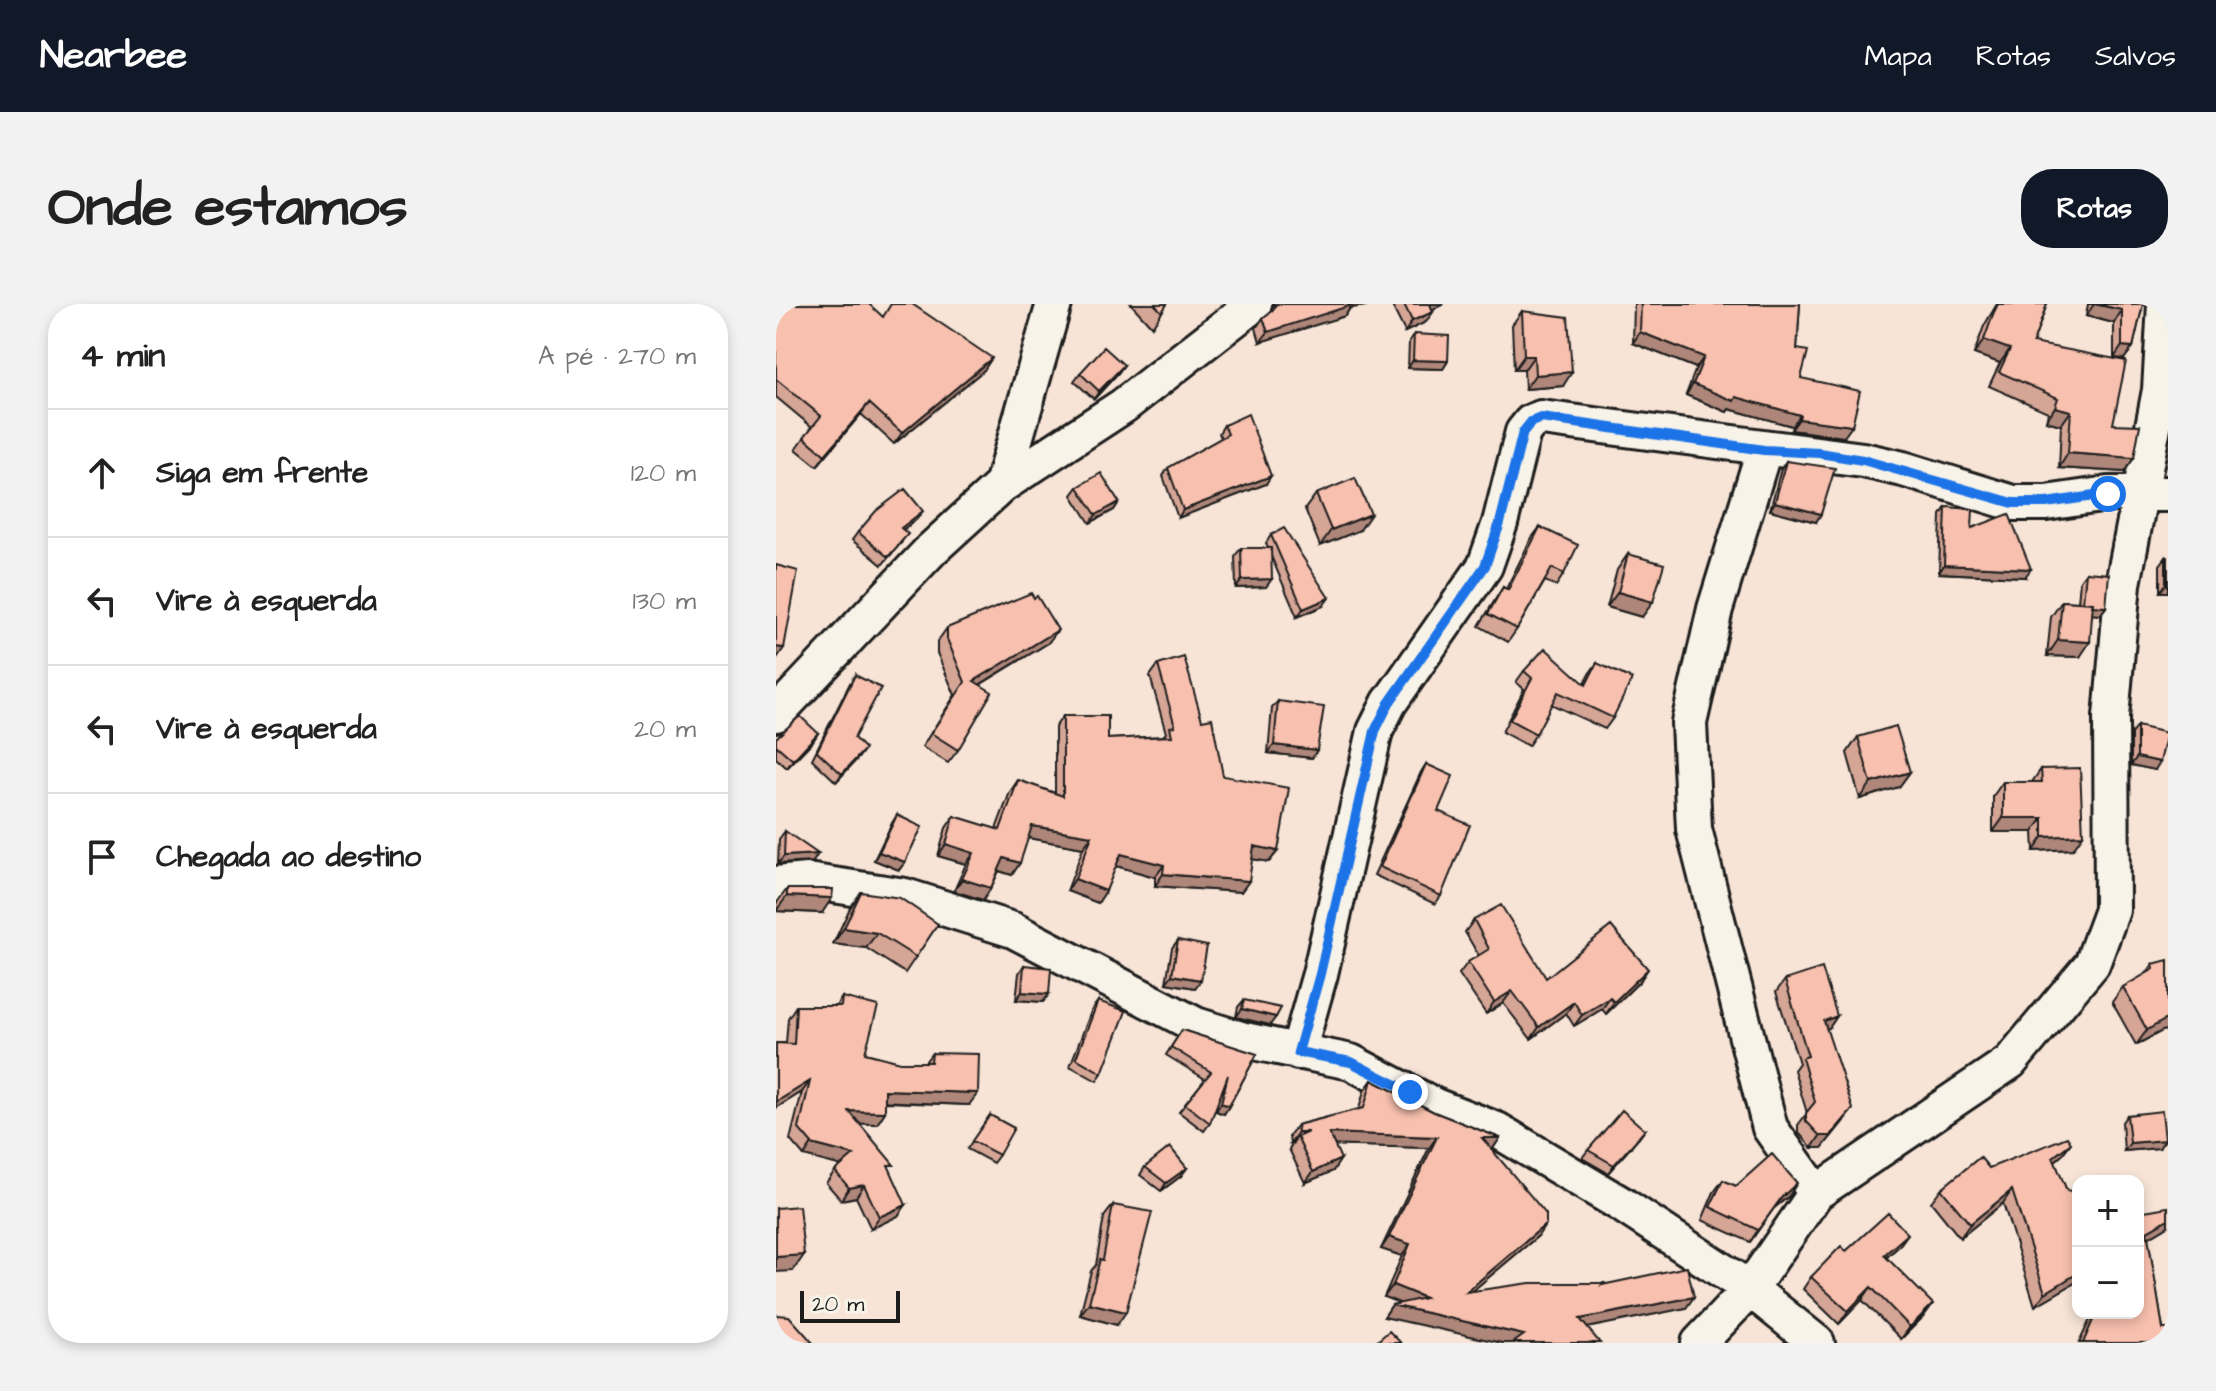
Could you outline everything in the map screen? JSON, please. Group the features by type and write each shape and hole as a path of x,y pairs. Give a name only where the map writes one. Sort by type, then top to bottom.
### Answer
{"street":[{"path":"1002,485 1054,304"},
{"path":"776,714 932,549 1002,485 1123,406 1254,304"},
{"path":"1699,1343 1750,1289 1816,1193 2010,1062 2092,964 2112,910 2111,717 2123,584 2154,494 2165,304"},
{"path":"1298,1052 1320,974 1375,731 1389,703 1485,566 1500,523 1523,432 1531,422 1541,418 1764,450 1819,453 1903,469 2013,503 2154,494"},
{"path":"1764,450 1715,609 1689,723 1694,829 1770,1128 1816,1193"},
{"path":"776,884 807,881 905,896 1013,930 1196,1025 1298,1052 1351,1062 1435,1106 1497,1130 1621,1204 1750,1289 1817,1343"}],"building":[{"path":"776,304 869,304 883,317 891,304 912,304 992,358 902,433 869,403 825,455 804,437 821,416 776,379"},
{"path":"1154,304 1167,304 1162,312"},
{"path":"1276,304 1352,305 1268,332 1263,318"},
{"path":"1404,304 1430,304 1433,312 1412,321"},
{"path":"1641,304 1800,304 1797,349 1808,351 1801,378 1860,391 1852,426 1799,419 1800,415 1736,397 1734,401 1693,384 1704,357 1640,332"},
{"path":"1998,304 2047,304 2033,343 2126,361 2113,424 2140,425 2134,458 2068,453 2071,411 2055,407 2058,398 1999,372 2010,349 1984,340"},
{"path":"2096,304 2143,304 2133,347 2122,346 2122,310"},
{"path":"1522,311 1568,317 1572,372 1535,375 1534,356 1524,356"},
{"path":"1414,334 1449,336 1448,361 1413,360"},
{"path":"1104,347 1124,365 1099,391 1080,373"},
{"path":"1248,414 1271,476 1183,510 1168,468 1228,434 1224,425"},
{"path":"1786,461 1835,468 1821,514 1775,502"},
{"path":"1101,473 1119,502 1096,515 1078,487"},
{"path":"1355,478 1371,514 1331,530 1316,494"},
{"path":"905,489 923,511 901,528 908,534 888,557 858,532 876,511"},
{"path":"1946,507 1973,509 1972,528 2009,514 2031,569 1944,565"},
{"path":"1540,527 1578,545 1564,574 1552,568 1517,629 1488,614 1503,587 1508,590"},
{"path":"1284,528 1329,598 1303,609 1271,535"},
{"path":"1241,548 1271,548 1272,579 1242,580"},
{"path":"1628,554 1664,564 1653,602 1618,592"},
{"path":"2168,557 2168,584 2166,584"},
{"path":"776,565 798,571 784,648 776,647"},
{"path":"2086,572 2109,574 2106,607 2083,602"},
{"path":"1031,593 1034,598 1037,596 1058,630 974,681 992,692 958,750 931,733 965,682 947,639 947,628"},
{"path":"2062,601 2093,603 2090,642 2058,640"},
{"path":"1545,648 1586,685 1597,663 1632,679 1613,718 1558,692 1536,734 1510,720 1532,678 1524,671"},
{"path":"1184,657 1202,720 1212,718 1223,776 1289,788 1278,851 1254,846 1249,881 1163,874 1164,865 1121,854 1106,891 1075,879 1092,836 1032,826 1020,863 1004,858 991,888 962,879 974,853 946,844 954,816 1000,830 1018,780 1063,796 1063,716 1108,716 1108,739 1172,736 1170,727 1175,726 1158,665"},
{"path":"855,675 881,688 854,738 865,749 842,774 817,751"},
{"path":"1278,701 1324,707 1317,750 1274,745"},
{"path":"800,716 818,733 793,760 776,745 776,738"},
{"path":"1896,726 1910,772 1871,783 1858,737"},
{"path":"2137,726 2167,733 2160,762 2137,757"},
{"path":"1426,764 1453,776 1438,811 1470,825 1441,896 1380,867"},
{"path":"2080,768 2083,835 2043,837 2043,818 2003,818 2003,782 2042,782 2041,769"},
{"path":"897,815 922,827 905,862 879,852"},
{"path":"785,831 818,854 784,856"},
{"path":"787,889 833,889 832,898 787,896"},
{"path":"861,892 900,898 938,924 916,957 877,933 844,928"},
{"path":"1501,905 1546,978 1611,926 1648,969 1614,1002 1610,998 1582,1015 1574,1002 1539,1027 1512,991 1494,1002 1468,962 1489,949 1474,920"},
{"path":"1178,940 1207,946 1201,980 1172,975"},
{"path":"2168,960 2168,1018 2147,1030 2123,987 2154,969 2153,964"},
{"path":"1024,965 1051,968 1049,994 1022,992"},
{"path":"1822,968 1837,1016 1824,1021 1853,1109 1830,1136 1820,1136 1806,1121 1806,1113 1815,1102 1802,1058 1808,1056 1785,980"},
{"path":"842,997 878,1006 865,1053 900,1062 931,1062 932,1053 979,1054 978,1093 885,1090 885,1112 849,1111 894,1165 888,1165 906,1205 879,1217 864,1185 849,1188 835,1171 854,1155 812,1144 799,1129 810,1081 776,1102 776,1043 794,1044 796,1006 841,1006"},
{"path":"1244,1000 1281,1008 1276,1017 1242,1009"},
{"path":"1098,1001 1126,1011 1102,1073 1076,1058"},
{"path":"1182,1030 1257,1054 1229,1106 1221,1103 1228,1075 1210,1123 1185,1104 1211,1072 1171,1047"},
{"path":"1372,1080 1434,1112 1500,1138 1482,1138 1546,1214 1546,1224 1466,1292 1530,1283 1604,1283 1602,1285 1687,1267 1694,1297 1580,1319 1600,1343 1513,1343 1524,1335 1392,1305 1425,1298 1393,1285 1410,1244 1389,1237 1437,1137 1329,1133 1341,1159 1313,1172 1297,1137 1308,1132 1298,1132 1297,1125 1364,1108"},
{"path":"1622,1110 1645,1130 1614,1165 1588,1150"},
{"path":"2162,1111 2165,1140 2130,1143 2127,1115"},
{"path":"990,1115 1014,1128 999,1155 972,1141"},
{"path":"2067,1137 2071,1143 2053,1157 2067,1191 2072,1191 2072,1277 2045,1293 2012,1190 1970,1224 1941,1189 1980,1157 1989,1168"},
{"path":"1170,1147 1187,1168 1166,1183 1145,1167"},
{"path":"1772,1154 1797,1183 1782,1197 1758,1230 1710,1207 1723,1180 1736,1186"},
{"path":"1113,1205 1152,1212 1126,1312 1089,1303 1100,1259 1103,1260"},
{"path":"799,1206 804,1255 776,1257 776,1208"},
{"path":"2168,1207 2168,1219 2147,1231 2163,1329 2168,1329 2168,1343 2083,1343 2093,1319 2144,1319 2144,1211"},
{"path":"1888,1213 1908,1234 1884,1255 1933,1304 1910,1327 1871,1287 1848,1311 1811,1277 1841,1246 1846,1251"},
{"path":"776,1315 789,1316 813,1343 776,1343"},
{"path":"1389,1331 1401,1343 1375,1343"}],"route":[{"path":"1410,1092 1351,1062 1298,1052 1320,974 1375,731 1389,703 1485,566 1500,523 1523,432 1531,422 1541,418 1764,450 1819,453 1863,460 2013,503 2046,503 2108,494"}]}
